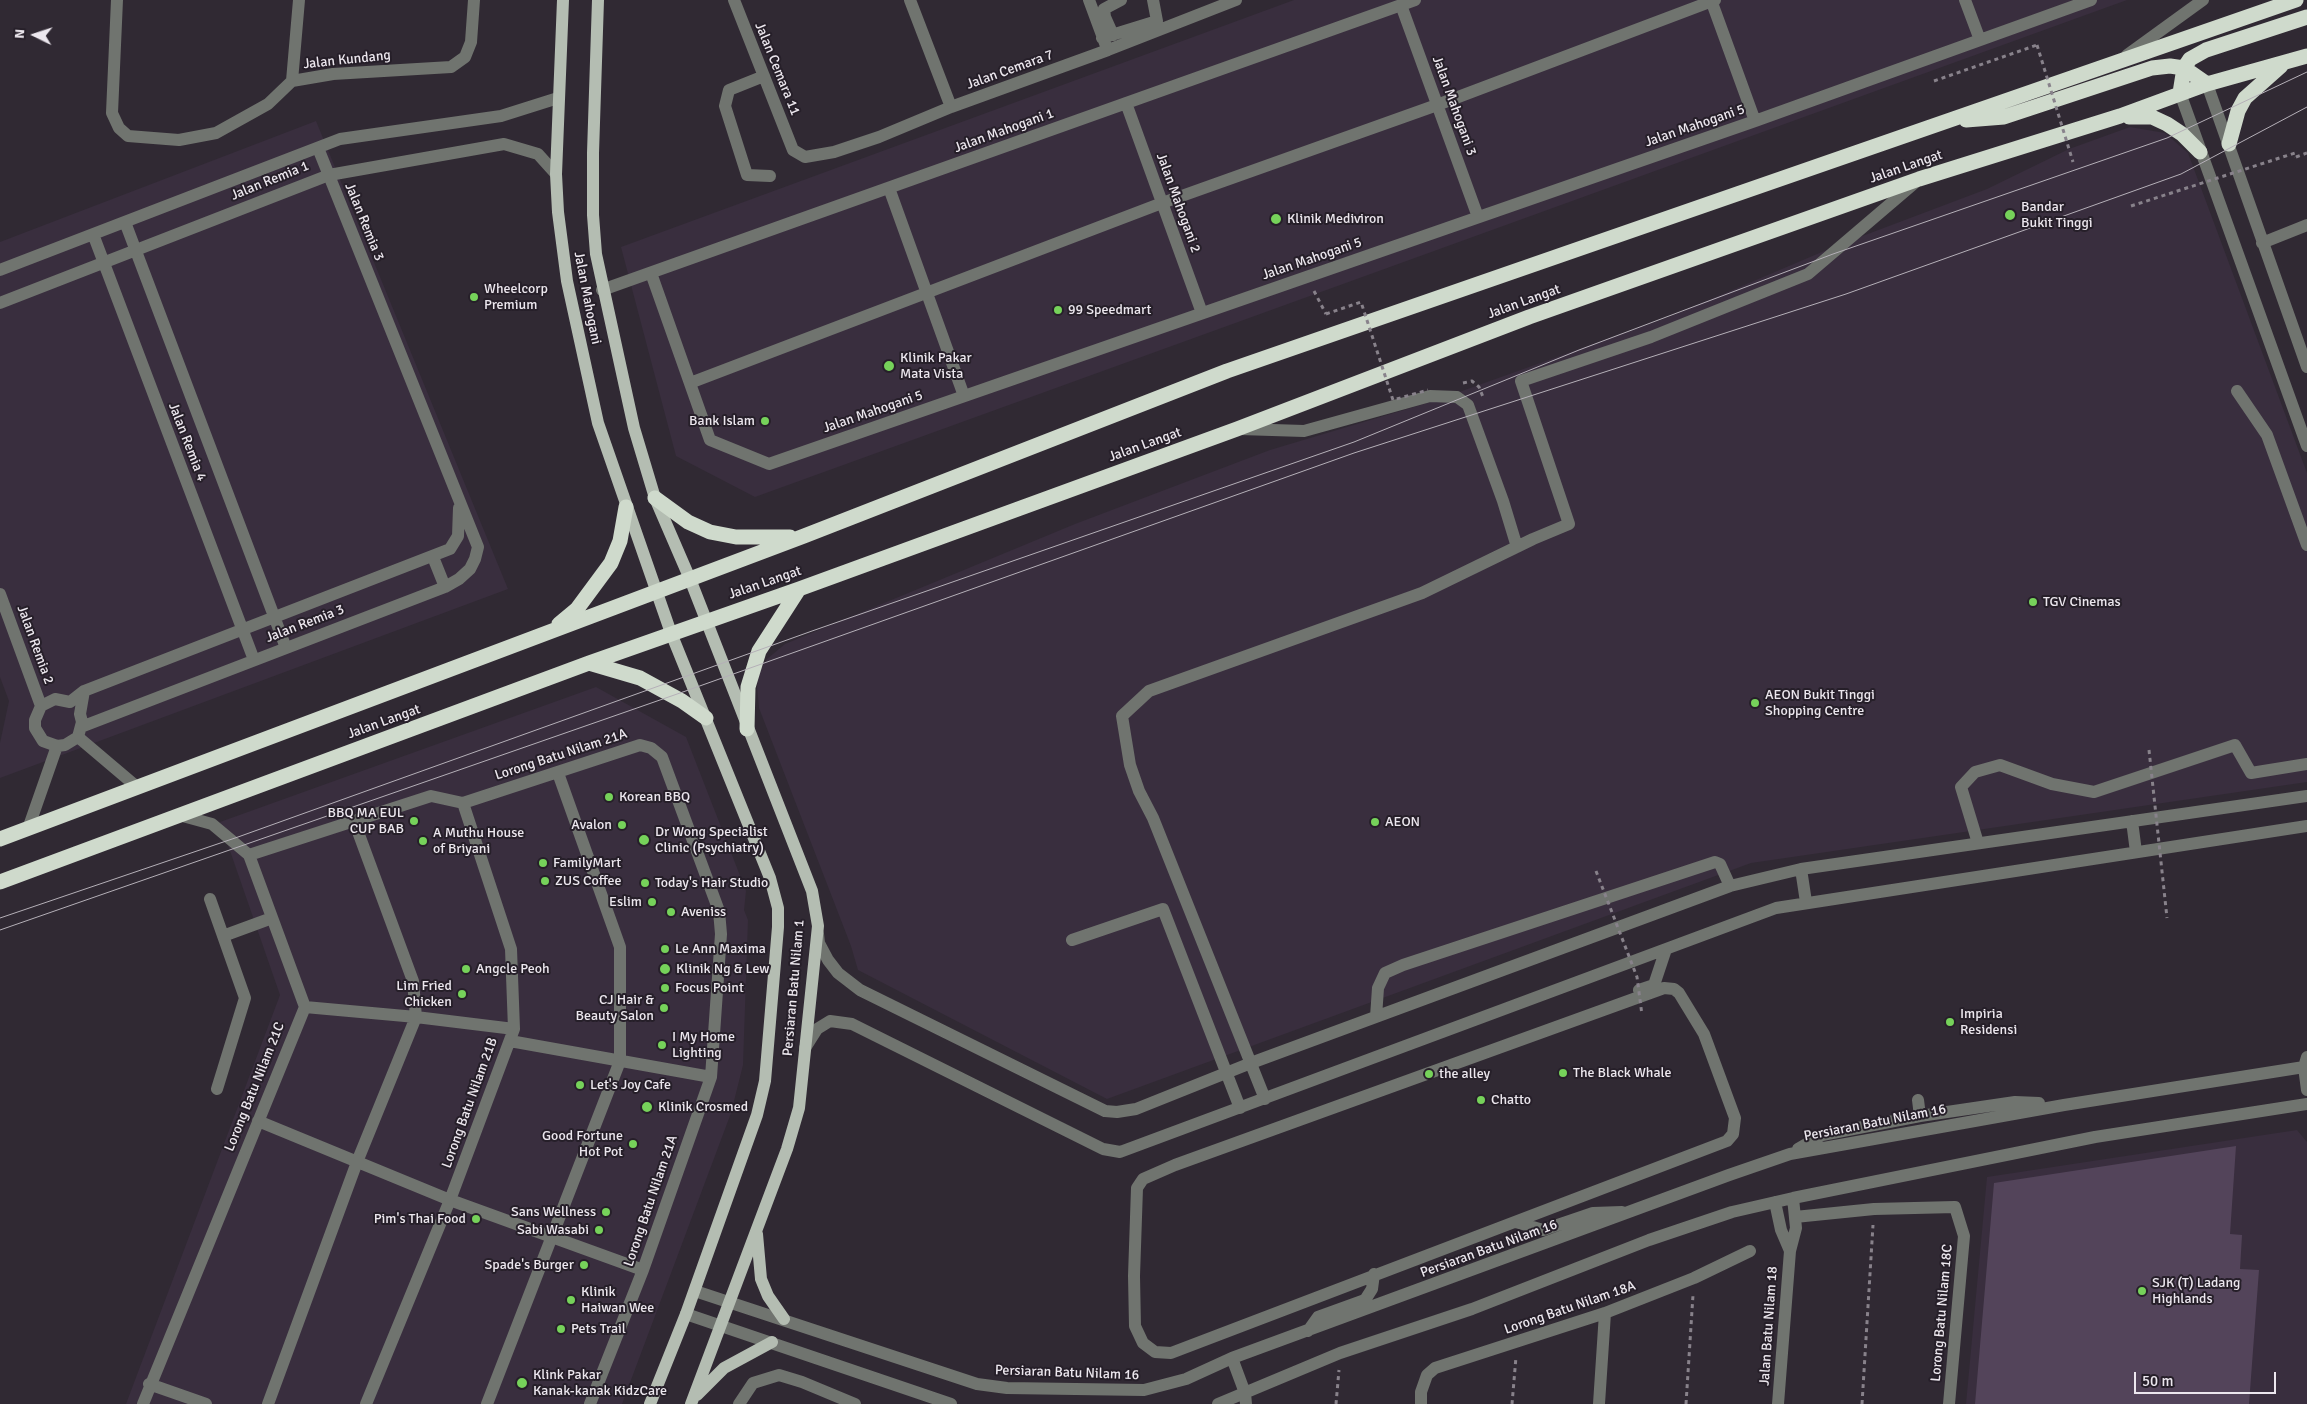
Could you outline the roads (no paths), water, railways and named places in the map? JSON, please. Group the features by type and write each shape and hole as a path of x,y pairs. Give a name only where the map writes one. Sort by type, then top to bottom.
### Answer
{"highway":[{"name":"Jalan Langat","path":"0,840 804,536 1227,371 2296,0"},
{"path":"2180,94 2184,68 2190,59 2206,50 2307,17"},
{"name":"Jalan Langat","path":"0,882 589,663 799,589 1236,429 1529,318 1919,179 2120,116 2207,84 2307,56"},
{"path":"2229,144 2238,111 2246,98 2286,62"},
{"path":"1943,122 2004,117 2152,68 2170,66 2184,68 2207,84"},
{"path":"2120,116 2152,117 2182,134 2200,152"},
{"path":"655,498 688,522 710,532 736,537 804,536"},
{"path":"548,633 577,608 611,563 620,541 626,507"},
{"path":"747,729 748,686 759,651 799,589"},
{"path":"589,663 640,678 682,701 706,718"}],"main road":[{"name":"Jalan Mahogani","path":"563,0 556,174 559,220 567,282 598,423 657,591"},
{"name":"Jalan Mahogani","path":"598,0 593,215 596,254 602,290 634,428 655,498 690,579"},
{"name":"Persiaran Batu Nilam 1","path":"690,579 704,621 812,891 818,926 799,1108 787,1149 692,1401"},
{"name":"Persiaran Batu Nilam 1","path":"650,1404 695,1291 759,1106 765,1081 778,928 778,908 770,878 671,633 657,591"},
{"path":"757,1229 761,1279 768,1296 784,1319"},
{"path":"692,1401 724,1368 772,1342"}],"street":[{"name":"Jalan Kundang","path":"117,0 112,113 119,128 128,136 179,140 216,134 268,104 292,81 333,74 451,67 464,57 471,42 474,0"},
{"path":"292,81 299,0"},
{"name":"Jalan Cemara 11","path":"734,0 793,150"},
{"path":"910,0 951,107"},
{"path":"1089,0 1107,37"},
{"path":"1108,50 1104,9 1121,0"},
{"path":"1107,37 1157,21 1153,0"},
{"name":"Jalan Cemara 7","path":"793,150 805,157 834,152 1236,0"},
{"name":"Jalan Mahogani 1","path":"602,290 1415,0"},
{"path":"690,383 1162,203 1437,105 1712,0 1755,121"},
{"path":"1965,0 1980,40"},
{"name":"Jalan Mahogani 5","path":"651,273 710,440 769,464 1755,121 2091,0"},
{"path":"2102,67 2135,50 2203,0"},
{"name":"Jalan Mahogani 3","path":"1401,5 1478,217"},
{"path":"764,76 729,90 725,106 747,175 770,176"},
{"path":"2207,84 2307,367"},
{"path":"2180,94 2307,446"},
{"name":"Jalan Remia 1","path":"0,270 340,139 501,116 558,98"},
{"name":"Jalan Mahogani 2","path":"1126,103 1202,314"},
{"name":"Jalan Remia 1","path":"0,304 329,174 504,144 538,154 556,174"},
{"name":"Jalan Remia 3","path":"57,746 65,745 79,732 254,660 445,587 470,569 478,547 318,148"},
{"path":"1264,1099 1169,863 1153,818 1139,791 1130,765 1122,716 1149,691 1422,593 1569,524 1521,381 1651,337 1808,274 1919,179"},
{"path":"888,188 964,396"},
{"name":"Jalan Remia 4","path":"125,222 286,648"},
{"path":"2262,243 2307,225"},
{"name":"Jalan Remia 4","path":"93,234 254,660"},
{"path":"2237,391 2267,436 2307,545"},
{"path":"1236,429 1304,431 1430,396 1457,397 1468,405 1503,501 1517,547"},
{"name":"Jalan Remia 3","path":"41,706 55,699 63,699 70,702 84,691 450,549 458,536 459,503"},
{"path":"433,557 445,587"},
{"name":"Jalan Remia 2","path":"0,594 41,706"},
{"path":"84,691 79,732 137,787"},
{"path":"28,829 57,746 43,741 35,728 37,712 41,706"},
{"name":"Lorong Batu Nilam 21A","path":"250,856 431,796 463,803 640,745 651,748 662,757 719,911 721,934 710,1077 643,1270 590,1404"},
{"path":"1978,843 1961,787 1975,772 2000,765 2052,784 2094,792 2234,745 2251,773 2307,764"},
{"path":"487,1404 620,1061 620,947 558,773"},
{"path":"818,926 819,944 828,960 838,973 860,990 1105,1112 1117,1112 1136,1109 1226,1072 1730,886 1801,869 2307,796"},
{"name":"Lorong Batu Nilam 21B","path":"366,1404 450,1200 512,1035 511,949 463,803"},
{"path":"179,815 212,824 250,856 304,1007 416,1017 512,1035 620,1061 710,1077"},
{"path":"268,1404 357,1162 416,1017 413,981 354,821"},
{"path":"2132,821 2136,852"},
{"path":"804,1048 817,1029 830,1021 852,1024 1103,1149 1120,1152 1776,908 2307,826"},
{"path":"1376,1017 1378,988 1385,973 1403,966 1715,862 1720,864 1730,886"},
{"path":"1801,869 1806,902"},
{"path":"210,899 245,998 217,1089"},
{"path":"1072,940 1163,908 1240,1108"},
{"path":"223,936 272,918"},
{"path":"1578,1021 1588,1009 1654,985 1666,949"},
{"path":"1664,988 1674,989 1679,993 1704,1034 1726,1089 1735,1118 1733,1134 1727,1141 1720,1144 1516,1222 1374,1274 1171,1353 1155,1352 1143,1343 1135,1326 1134,1276 1137,1188 1143,1179 1175,1165 1578,1021 1664,988"},
{"name":"Lorong Batu Nilam 21C","path":"143,1404 149,1384 304,1007"},
{"path":"2306,1062 2307,1090"},
{"name":"Persiaran Batu Nilam 16","path":"695,1291 978,1384 1007,1388 1144,1390 1186,1379 1232,1358 1631,1212 1728,1174 1790,1154 2306,1062"},
{"path":"1918,1100 1920,1116"},
{"path":"1790,1154 1822,1135 1920,1116 2015,1102 2064,1104"},
{"path":"1218,1404 1246,1399 1340,1353 1472,1309 1649,1240 1732,1212 2095,1137 2307,1104"},
{"path":"258,1121 450,1200 643,1270"},
{"name":"Jalan Batu Nilam 18","path":"1778,1404 1790,1250 1796,1228 1793,1198"},
{"name":"Jalan Batu Nilam 18","path":"1775,1202 1781,1230 1790,1250"},
{"name":"Lorong Batu Nilam 18C","path":"1795,1217 1874,1209 1955,1207 1964,1236 1949,1404"},
{"path":"1516,1222 1542,1230 1593,1213 1631,1212"},
{"name":"Lorong Batu Nilam 18A","path":"1421,1404 1421,1392 1427,1375 1435,1368 1605,1313 1694,1278 1750,1251"},
{"path":"1308,1331 1318,1317 1365,1300 1372,1289 1374,1274"},
{"path":"1599,1404 1605,1313"},
{"path":"686,1314 950,1404"},
{"path":"1232,1358 1246,1399"},
{"path":"739,1404 753,1383 778,1375 811,1385 856,1404"},
{"path":"149,1384 206,1404"}],"tram line":[{"path":"0,918 238,837 812,631 1354,442 1579,350 1833,254 2167,138 2307,72"},
{"path":"0,930 680,693 1354,453 1846,294 2181,174 2307,107"}],"place":[{"name":"Bandar Bukit Tinggi","path":"2010,215"},
{"name":"Klinik Mediviron","path":"1276,219"},
{"name":"Wheelcorp Premium","path":"474,297"},
{"name":"99 Speedmart","path":"1058,310"},
{"name":"Klinik Pakar Mata Vista","path":"889,366"},
{"name":"Bank Islam","path":"765,421"},
{"name":"TGV Cinemas","path":"2033,602"},
{"name":"AEON Bukit Tinggi Shopping Centre","path":"1755,703"},
{"name":"Korean BBQ","path":"609,797"},
{"name":"BBQ MA EUL CUP BAB","path":"414,821"},
{"name":"AEON","path":"1375,822"},
{"name":"Avalon","path":"622,825"},
{"name":"Dr Wong Specialist Clinic (Psychiatry)","path":"644,840"},
{"name":"A Muthu House of Briyani","path":"423,841"},
{"name":"FamilyMart","path":"543,863"},
{"name":"ZUS Coffee","path":"545,881"},
{"name":"Today's Hair Studio","path":"645,883"},
{"name":"Eslim","path":"652,902"},
{"name":"Aveniss","path":"671,912"},
{"name":"Le Ann Maxima","path":"665,949"},
{"name":"Angcle Peoh","path":"466,969"},
{"name":"Klinik Ng & Lew","path":"665,969"},
{"name":"Focus Point","path":"665,988"},
{"name":"Lim Fried Chicken","path":"462,994"},
{"name":"CJ Hair & Beauty Salon","path":"664,1008"},
{"name":"Impiria Residensi","path":"1950,1022"},
{"name":"I My Home Lighting","path":"662,1045"},
{"name":"The Black Whale","path":"1563,1073"},
{"name":"the alley","path":"1429,1074"},
{"name":"Let's Joy Cafe","path":"580,1085"},
{"name":"Chatto","path":"1481,1100"},
{"name":"Klinik Crosmed","path":"647,1107"},
{"name":"Good Fortune Hot Pot","path":"633,1144"},
{"name":"Sans Wellness","path":"606,1212"},
{"name":"Pim's Thai Food","path":"476,1219"},
{"name":"Sabi Wasabi","path":"599,1230"},
{"name":"Spade's Burger","path":"584,1265"},
{"name":"SJK (T) Ladang Highlands","path":"2142,1291"},
{"name":"Klinik Haiwan Wee","path":"571,1300"},
{"name":"Pets Trail","path":"561,1329"},
{"name":"Klink Pakar Kanak-kanak KidzCare","path":"522,1383"}]}
